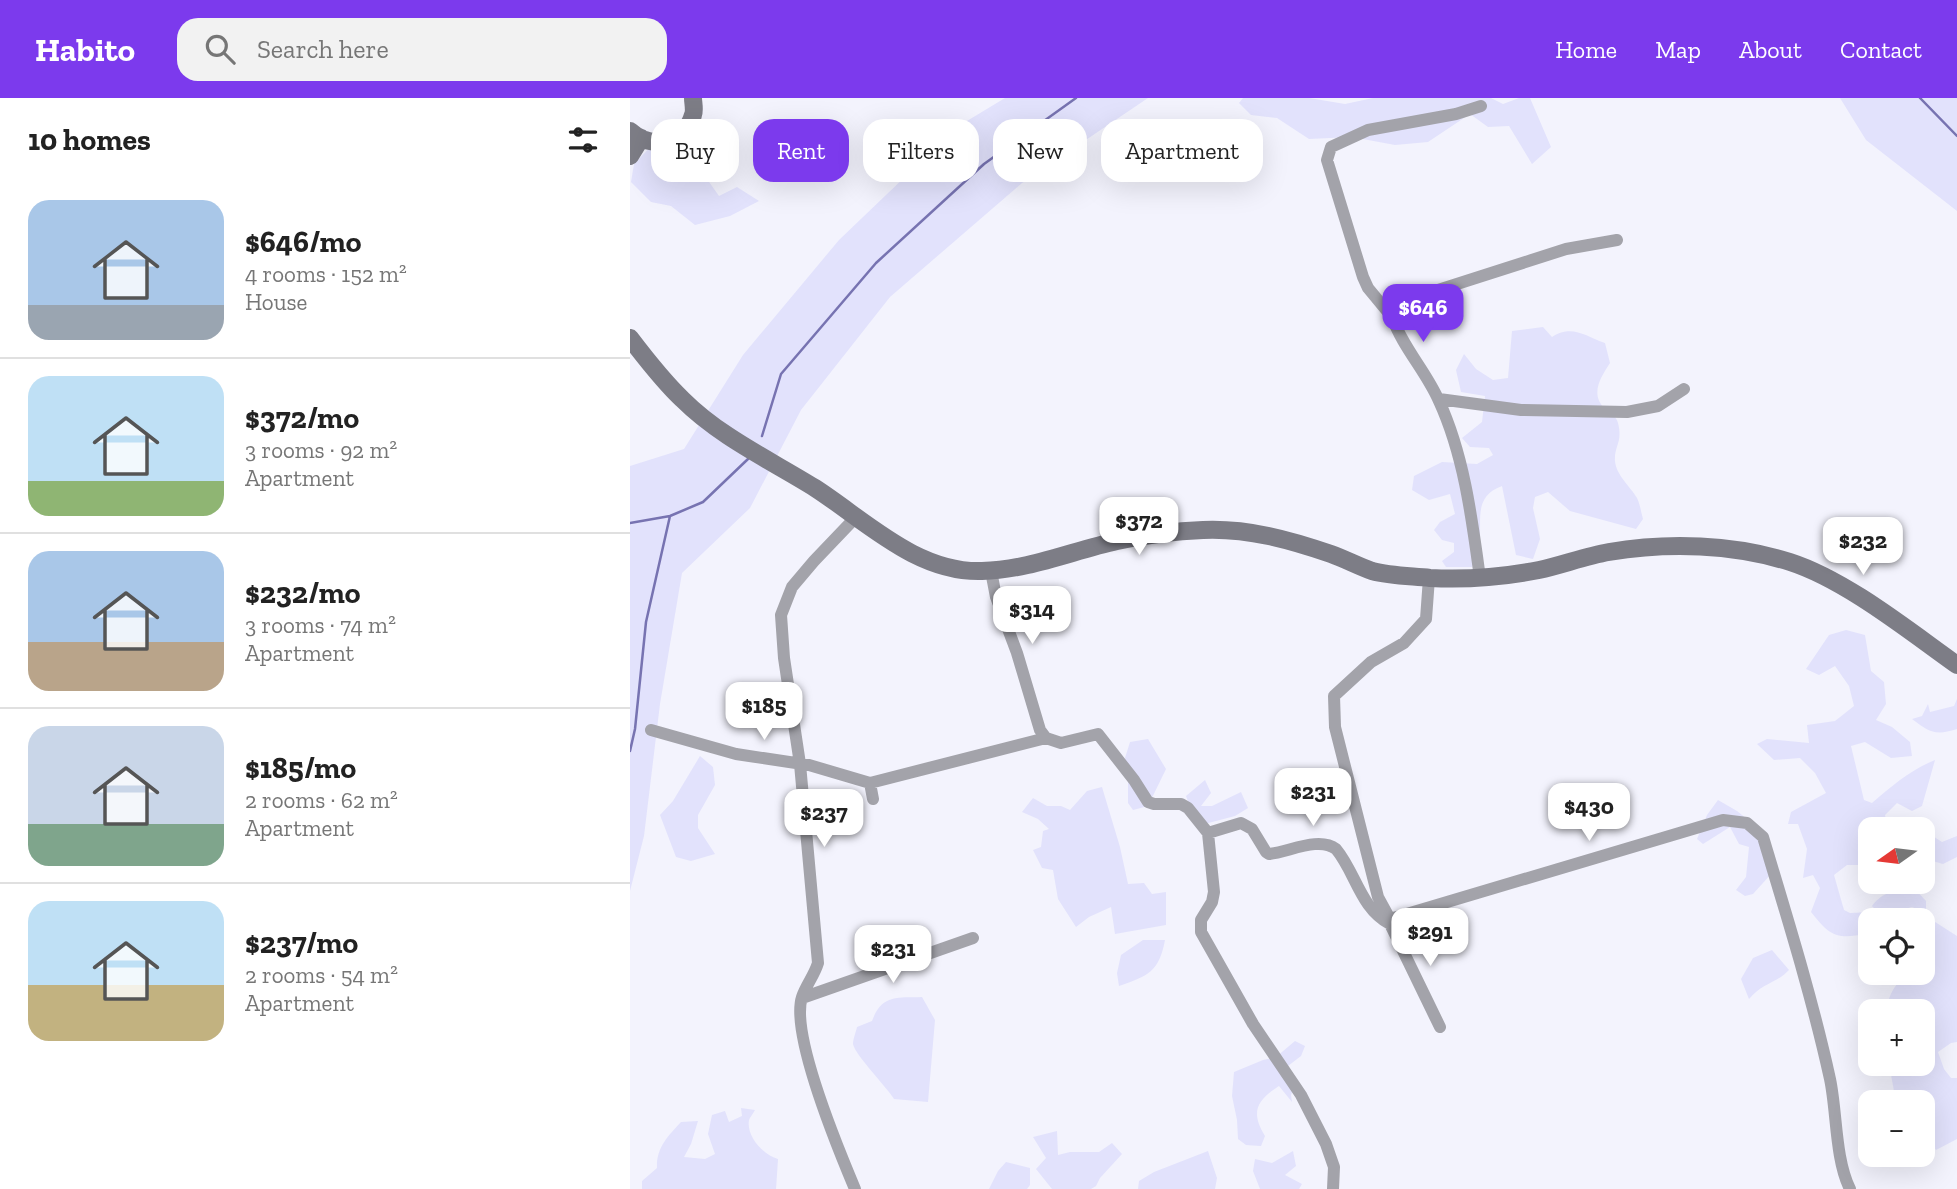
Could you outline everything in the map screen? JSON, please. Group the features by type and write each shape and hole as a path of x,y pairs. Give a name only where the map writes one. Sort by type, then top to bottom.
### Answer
{"street":[{"path":"630,156 636,135 649,142 668,142 685,131 694,114 693,98"},
{"path":"1480,578 1465,484 1439,399 1405,348 1392,317 1368,288 1327,160 1331,147 1368,130 1456,114 1481,106"},
{"path":"1392,317 1405,303 1435,292 1566,249 1616,240"},
{"path":"630,338 683,400 738,443 819,490 902,547 937,564 960,570 991,570 1049,561 1117,541 1181,531 1208,530 1244,531 1272,536 1374,571 1429,578 1480,578 1536,570 1610,552 1709,546 1791,562 1863,599 1957,665"},
{"path":"1439,399 1521,410 1627,412 1658,406 1684,389"},
{"path":"855,1189 823,1111 800,1027 802,998 818,963 800,764 784,658 781,615 792,587 856,517"},
{"path":"991,570 1001,613 1017,653 1040,730 1046,738"},
{"path":"1429,578 1426,619 1404,643 1371,662 1334,696 1335,727 1378,897 1390,919 1723,820 1747,823 1763,837 1811,1000 1850,1189"},
{"path":"651,730 736,754 800,764 870,782 1046,738 1061,743 1098,734 1148,802 1181,804 1188,808 1208,833 1214,892 1212,902 1201,920 1201,932 1253,1024 1301,1095 1326,1144 1334,1167 1333,1189"},
{"path":"870,782 873,799"},
{"path":"1208,833 1241,823 1252,829 1269,854 1314,845 1329,844 1336,849 1370,907 1390,924 1440,1027"},
{"path":"802,998 973,938"}],"shaded area":[{"path":"1005,98 1148,98 1117,119 1101,119 1101,130 1087,139 1087,119 993,119 993,182 1023,182 890,297 801,410 750,508 682,573 660,704 644,836 630,891 630,466 684,449 743,355 839,240 900,182 979,182 979,119 970,119"},
{"path":"1243,98 1309,98 1345,104 1373,98 1491,98 1503,104 1519,98 1530,98 1551,147 1532,164 1509,126 1488,127 1470,114 1428,142 1395,145 1352,137 1309,139 1277,118 1251,115 1239,103"},
{"path":"1840,98 1957,98 1957,211 1866,140"},
{"path":"651,146 651,182 709,182 719,196 737,187 759,201 730,216 695,225 671,206 651,202 631,182 634,164"},
{"path":"1543,327 1552,337 1572,331 1605,343 1610,363 1598,385 1598,397 1604,408 1617,420 1620,435 1615,456 1616,466 1637,498 1643,519 1636,529 1570,511 1548,492 1535,497 1533,508 1540,539 1533,559 1516,555 1502,486 1486,496 1483,503 1479,545 1472,567 1446,567 1442,561 1454,552 1454,543 1442,540 1434,530 1440,522 1455,514 1450,494 1429,500 1412,490 1414,476 1442,462 1477,464 1493,455 1489,448 1470,447 1462,438 1482,422 1485,396 1461,392 1456,370 1464,354 1476,369 1493,380 1508,378 1512,331"},
{"path":"1846,630 1865,635 1871,671 1884,682 1886,704 1876,720 1892,727 1910,742 1912,756 1891,758 1865,742 1851,746 1864,800 1872,803 1909,774 1935,760 1922,806 1912,811 1897,803 1885,817 1858,817 1858,865 1847,865 1834,875 1844,910 1858,913 1858,935 1848,936 1829,931 1811,912 1820,888 1813,875 1803,878 1807,849 1798,824 1788,824 1791,812 1826,793 1815,773 1800,758 1774,760 1757,744 1767,739 1809,743 1807,725 1835,721 1854,706 1849,686 1835,666 1819,675 1806,669 1829,635"},
{"path":"1957,699 1957,729 1933,731 1912,719 1922,716 1928,704 1930,712 1954,706"},
{"path":"1148,739 1166,769 1148,806 1133,810 1128,803 1125,758 1130,742"},
{"path":"700,756 713,767 715,785 698,815 698,828 715,854 691,861 676,857 660,815 673,801"},
{"path":"1205,780 1211,793 1201,806 1212,806 1241,792 1248,808 1235,816 1197,826 1186,796"},
{"path":"1102,787 1128,884 1144,883 1152,894 1166,892 1166,925 1115,934 1111,907 1089,917 1076,927 1058,899 1053,870 1042,868 1033,850 1041,847 1043,831 1049,829 1038,819 1022,812 1033,798 1047,806 1061,806 1070,810 1087,791"},
{"path":"1718,800 1757,827 1772,873 1753,894 1745,896 1736,890 1746,877 1749,847 1739,844 1730,827 1703,844 1697,839 1707,815"},
{"path":"1957,836 1957,857 1943,864 1936,862 1936,838 1942,842"},
{"path":"1886,894 1920,894 1926,901 1926,908 1874,908 1872,906"},
{"path":"1935,922 1957,936 1957,1042 1938,1052 1944,1069 1951,1078 1957,1078 1957,1139 1936,1150 1935,1090 1894,1090 1891,1076 1935,1076 1935,999 1889,999 1896,985 1935,985"},
{"path":"1143,940 1165,940 1159,959 1151,971 1119,986 1117,973 1121,955"},
{"path":"1772,950 1789,970 1749,999 1741,979 1753,958"},
{"path":"922,997 935,1020 928,1102 894,1099 855,1049 853,1044 857,1027 872,1021 881,1006 891,999"},
{"path":"1295,1041 1305,1046 1301,1056 1288,1066 1296,1083 1291,1095 1292,1102 1279,1086 1265,1096 1257,1113 1265,1136 1261,1146 1246,1145 1238,1139 1232,1096 1234,1072 1276,1057"},
{"path":"741,1108 755,1110 749,1120 750,1133 762,1149 778,1159 776,1189 642,1189 642,1181 657,1168 664,1143 681,1122 698,1121 684,1157 705,1159 715,1154 708,1134 712,1115 725,1111 729,1122 742,1116"},
{"path":"1057,1131 1058,1155 1070,1152 1099,1152 1112,1143 1122,1154 1091,1189 1052,1189 1036,1169 1046,1158 1033,1137"},
{"path":"1208,1151 1217,1178 1215,1189 1138,1189 1139,1181 1154,1172"},
{"path":"1293,1151 1296,1166 1285,1175 1302,1184 1299,1189 1260,1189 1253,1171 1255,1159 1272,1163"},
{"path":"1006,1162 1030,1168 1030,1185 1027,1189 989,1189"}],"waterway":[{"path":"762,436 781,374 876,263 984,164 1076,98"},
{"path":"1920,98 1957,136"},
{"path":"630,523 670,516 703,502 748,459"},
{"path":"630,751 635,729 646,622 670,516"}]}
